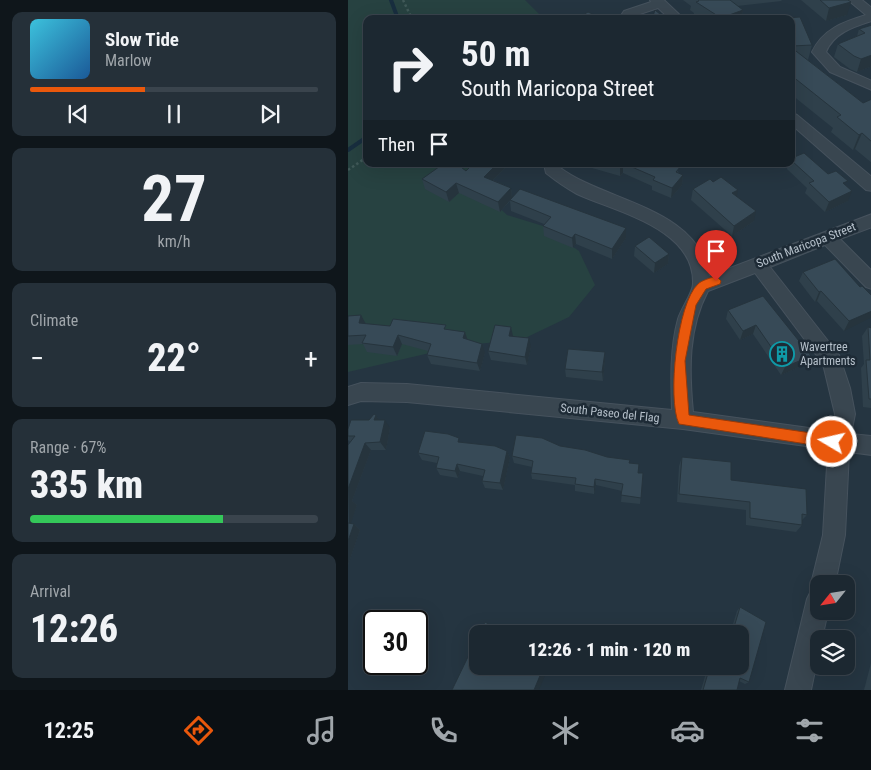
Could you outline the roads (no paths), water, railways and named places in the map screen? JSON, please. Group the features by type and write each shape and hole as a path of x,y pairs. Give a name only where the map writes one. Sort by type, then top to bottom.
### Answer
{"street":[{"path":"854,0 872,15 831,33 822,42 819,52 824,63 833,70 872,86"},
{"path":"628,14 658,2 673,15"},
{"path":"795,121 872,186"},
{"path":"551,167 551,169 564,181 659,221 682,240 698,258 702,286 690,304 680,361 683,420"},
{"name":"South Maricopa Street","path":"702,286 872,220"},
{"path":"827,237 872,282"},
{"path":"758,264 832,361 840,388 845,414 839,443 834,535 825,575"},
{"name":"South Paseo del Flag","path":"348,396 361,392 407,393 683,420 839,443 872,446"},
{"path":"798,690 814,620"}],"waterway":[{"path":"391,0 397,15"},
{"path":"348,150 363,140"}],"place":[{"name":"Wavertree Apartments","path":"782,354"}]}
